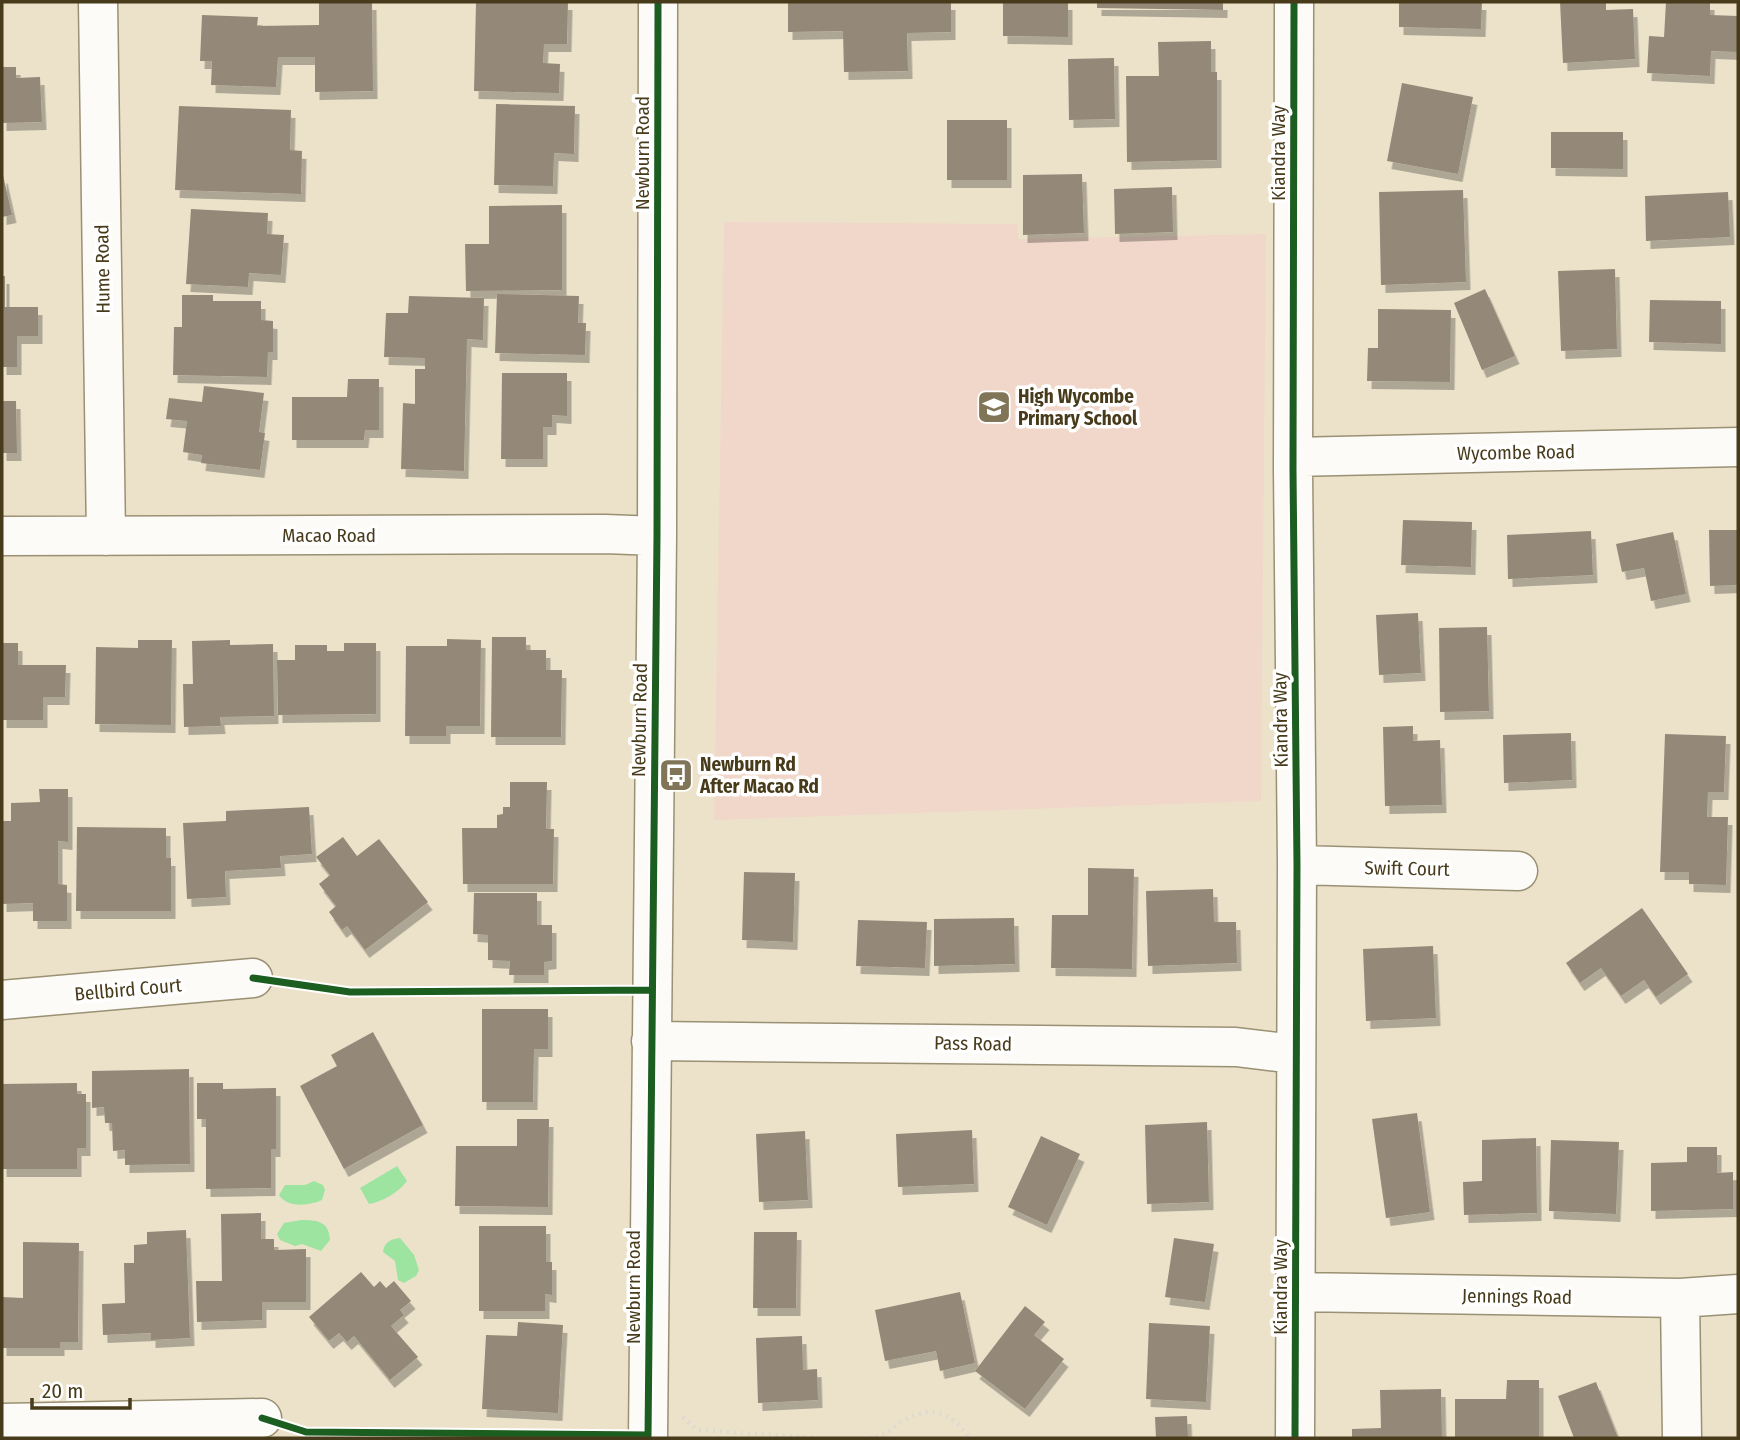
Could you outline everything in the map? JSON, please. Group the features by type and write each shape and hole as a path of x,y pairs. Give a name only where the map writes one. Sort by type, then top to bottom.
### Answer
{"street":[{"name":"Hume Road","path":"98,2 106,536"},
{"name":"Newburn Road","path":"648,1438 657,536 658,2"},
{"name":"Kiandra Way","path":"1294,2 1293,457 1297,865 1295,1438"},
{"name":"Wycombe Road","path":"1293,457 1738,447"},
{"name":"Macao Road","path":"2,536 657,536"},
{"name":"Swift Court","path":"1297,865 1518,871"},
{"name":"Bellbird Court","path":"2,1000 253,978"},
{"name":"Pass Road","path":"651,1041 1236,1047 1295,1054"},
{"name":"Jennings Road","path":"1296,1292 1679,1298 1738,1294"},
{"path":"1679,1298 1682,1438"},
{"path":"2,1423 262,1418"}],"path":[{"path":"869,1438 887,1435 904,1421 922,1414 936,1413 951,1417 960,1424 969,1438"},
{"path":"697,1430 817,1438"}],"shaded area":[{"name":"High Wycombe Primary School","path":"724,222 1017,224 1018,239 1266,234 1261,801 714,820"},
{"path":"397,1166 407,1181 390,1196 369,1204 360,1188"},
{"path":"314,1181 323,1185 325,1190 322,1200 299,1205 287,1202 279,1195 285,1185 305,1185"},
{"path":"317,1221 325,1225 330,1240 321,1251 280,1240 277,1234 284,1223"},
{"path":"400,1238 414,1255 419,1270 416,1276 404,1283 398,1280 395,1261 383,1252 388,1242"}],"building":[{"path":"319,2 372,2 373,91 315,92 315,57 278,57 276,87 211,85 212,61 200,61 202,15 258,17 257,26 319,25"},
{"path":"476,2 568,2 567,44 544,44 543,63 560,64 559,93 474,91"},
{"path":"788,2 951,2 951,32 907,33 908,71 844,72 843,31 788,32"},
{"path":"1003,2 1068,2 1068,37 1003,36"},
{"path":"1097,2 1223,2 1223,10 1097,8"},
{"path":"1399,2 1482,2 1481,29 1399,27"},
{"path":"1560,2 1606,2 1606,10 1633,9 1635,59 1563,63"},
{"path":"1666,2 1710,2 1710,15 1738,16 1737,52 1711,51 1710,76 1647,73 1649,36 1664,37"},
{"path":"1211,41 1211,72 1217,72 1217,160 1127,162 1126,76 1159,76 1158,42"},
{"path":"1114,58 1115,119 1069,120 1068,59"},
{"path":"2,67 16,67 16,78 40,77 42,122 2,123"},
{"path":"1402,83 1473,97 1458,174 1387,161"},
{"path":"496,104 575,106 574,154 554,153 553,186 494,185"},
{"path":"179,106 291,110 290,150 302,151 301,194 175,190"},
{"path":"947,120 1007,120 1007,180 947,180"},
{"path":"1551,132 1623,132 1623,169 1551,168"},
{"path":"1082,174 1084,233 1023,235 1023,175"},
{"path":"2,176 12,215 2,217"},
{"path":"1172,187 1173,232 1115,234 1114,189"},
{"path":"1463,190 1466,282 1381,285 1379,192"},
{"path":"1728,192 1730,237 1646,241 1645,196"},
{"path":"562,205 562,290 466,291 465,244 489,244 489,206"},
{"path":"191,209 268,213 267,234 284,235 281,275 249,273 248,287 186,284"},
{"path":"1615,269 1617,349 1561,351 1558,271"},
{"path":"2,276 5,276 5,307 38,307 38,336 17,336 17,367 2,367"},
{"path":"1485,289 1515,356 1482,370 1454,303"},
{"path":"497,294 579,296 578,323 586,323 585,355 495,353"},
{"path":"182,295 213,295 213,301 261,301 261,320 273,321 273,352 268,352 267,377 173,375 174,327 182,327"},
{"path":"409,296 484,298 483,340 467,339 464,471 401,469 403,403 415,404 415,369 425,369 425,358 384,357 386,313 408,313"},
{"path":"1650,300 1721,301 1721,344 1649,342"},
{"path":"1378,309 1451,310 1450,382 1367,381 1368,348 1378,348"},
{"path":"502,373 567,373 567,416 552,415 552,427 543,427 543,459 501,459"},
{"path":"348,379 379,379 379,430 365,430 364,440 292,440 292,397 347,397"},
{"path":"204,386 264,393 259,432 265,433 260,470 201,463 202,455 183,452 187,421 166,419 169,398 202,402"},
{"path":"2,401 16,401 17,453 2,453"},
{"path":"1403,520 1472,522 1471,567 1401,565"},
{"path":"1709,530 1738,530 1738,585 1710,586"},
{"path":"1591,531 1593,575 1508,579 1507,535"},
{"path":"1673,532 1686,594 1651,601 1644,568 1622,572 1616,544"},
{"path":"1418,613 1421,673 1379,675 1376,615"},
{"path":"1487,627 1489,711 1440,712 1439,628"},
{"path":"492,637 526,637 526,650 546,650 546,670 562,670 561,737 491,737"},
{"path":"447,639 481,640 480,726 446,726 446,736 405,736 406,646 447,646"},
{"path":"138,640 172,640 171,725 95,724 96,647 138,648"},
{"path":"230,640 230,645 273,644 274,716 220,717 221,726 184,727 183,684 193,684 192,641"},
{"path":"2,643 18,643 18,665 66,665 65,697 43,697 43,720 2,720"},
{"path":"344,643 376,643 376,714 278,715 277,660 295,660 295,645 327,645 327,651 344,651"},
{"path":"1413,726 1413,741 1440,740 1442,805 1385,806 1383,727"},
{"path":"1571,733 1572,780 1504,783 1503,735"},
{"path":"1665,734 1726,736 1724,792 1708,792 1707,817 1728,817 1726,885 1689,884 1689,872 1660,872"},
{"path":"510,782 547,782 546,829 554,829 553,884 463,884 462,828 497,828 497,815 503,814 503,807 510,807"},
{"path":"39,789 68,789 68,842 58,841 58,884 67,885 67,921 33,921 33,903 2,904 2,821 11,821 11,803 40,802"},
{"path":"309,807 312,854 280,856 281,868 225,871 226,897 187,899 183,823 226,821 226,811"},
{"path":"77,827 166,828 166,858 171,858 171,911 76,911"},
{"path":"343,837 357,856 379,839 428,902 365,950 347,926 342,930 329,912 336,906 319,884 330,875 316,857"},
{"path":"1088,868 1134,869 1132,969 1051,968 1052,915 1088,915"},
{"path":"744,872 795,873 793,942 742,940"},
{"path":"1213,889 1214,922 1236,922 1237,963 1148,966 1146,891"},
{"path":"474,893 537,893 537,925 552,925 552,961 544,962 544,975 509,975 510,961 488,960 488,935 473,934"},
{"path":"1642,908 1688,974 1656,997 1644,980 1621,996 1601,968 1580,983 1566,963"},
{"path":"1014,918 1015,964 934,966 934,919"},
{"path":"858,920 927,922 925,968 856,966"},
{"path":"1433,946 1436,1018 1366,1021 1363,949"},
{"path":"482,1009 548,1009 548,1049 534,1049 533,1102 482,1102"},
{"path":"373,1032 423,1125 344,1169 300,1086 337,1066 331,1055"},
{"path":"189,1069 190,1164 125,1165 125,1150 113,1151 112,1123 105,1123 104,1107 92,1108 92,1071"},
{"path":"77,1083 77,1094 86,1094 86,1148 77,1148 77,1169 2,1169 2,1084"},
{"path":"197,1083 223,1083 223,1089 276,1088 276,1149 271,1149 271,1188 206,1189 206,1119 197,1119"},
{"path":"1417,1113 1430,1212 1386,1218 1372,1119"},
{"path":"517,1119 549,1119 548,1207 455,1206 456,1146 517,1146"},
{"path":"1207,1122 1209,1202 1147,1204 1145,1125"},
{"path":"972,1130 974,1184 898,1187 896,1134"},
{"path":"805,1131 808,1200 759,1202 756,1134"},
{"path":"1041,1136 1080,1154 1047,1225 1008,1207"},
{"path":"1536,1138 1537,1213 1464,1215 1463,1182 1482,1181 1482,1140"},
{"path":"1551,1140 1619,1142 1616,1214 1549,1211"},
{"path":"1687,1147 1717,1147 1717,1173 1733,1172 1733,1209 1651,1211 1651,1163 1687,1162"},
{"path":"261,1213 261,1239 274,1239 274,1250 306,1249 306,1302 262,1302 262,1320 197,1322 196,1281 222,1281 221,1214"},
{"path":"479,1226 546,1226 546,1262 552,1262 552,1295 545,1294 545,1311 479,1311"},
{"path":"186,1230 190,1338 151,1340 151,1333 103,1335 102,1304 125,1303 124,1263 134,1263 134,1245 147,1244 147,1232"},
{"path":"754,1232 797,1232 796,1308 753,1308"},
{"path":"1174,1238 1214,1244 1205,1302 1165,1297"},
{"path":"23,1242 79,1243 78,1342 60,1342 60,1348 2,1348 2,1297 23,1298"},
{"path":"361,1272 374,1287 380,1281 386,1288 394,1281 411,1301 400,1310 404,1315 391,1326 418,1357 390,1380 354,1336 347,1342 339,1333 329,1341 309,1317"},
{"path":"960,1292 975,1363 940,1371 936,1351 885,1361 875,1310"},
{"path":"1025,1306 1045,1322 1034,1335 1064,1359 1025,1409 975,1371"},
{"path":"518,1322 563,1325 558,1413 482,1409 486,1335 517,1336"},
{"path":"1149,1323 1210,1326 1206,1402 1146,1399"},
{"path":"802,1336 803,1370 817,1369 818,1400 758,1403 756,1338"},
{"path":"1507,1380 1539,1380 1539,1438 1455,1438 1455,1399 1506,1399"},
{"path":"1596,1382 1618,1438 1574,1438 1558,1396"},
{"path":"1441,1389 1442,1438 1352,1438 1352,1429 1381,1428 1380,1390"},
{"path":"1187,1416 1188,1438 1156,1438 1155,1417"}],"cycle path":[{"path":"648,1438 657,536 658,2"},
{"path":"1294,2 1293,470 1297,865 1295,1438"},
{"path":"253,978 350,992 651,990"},
{"path":"262,1418 306,1432 648,1435"}],"place":[{"name":"High Wycombe Primary School","path":"994,407"},
{"name":"Newburn Rd After Macao Rd","path":"676,775"}]}
